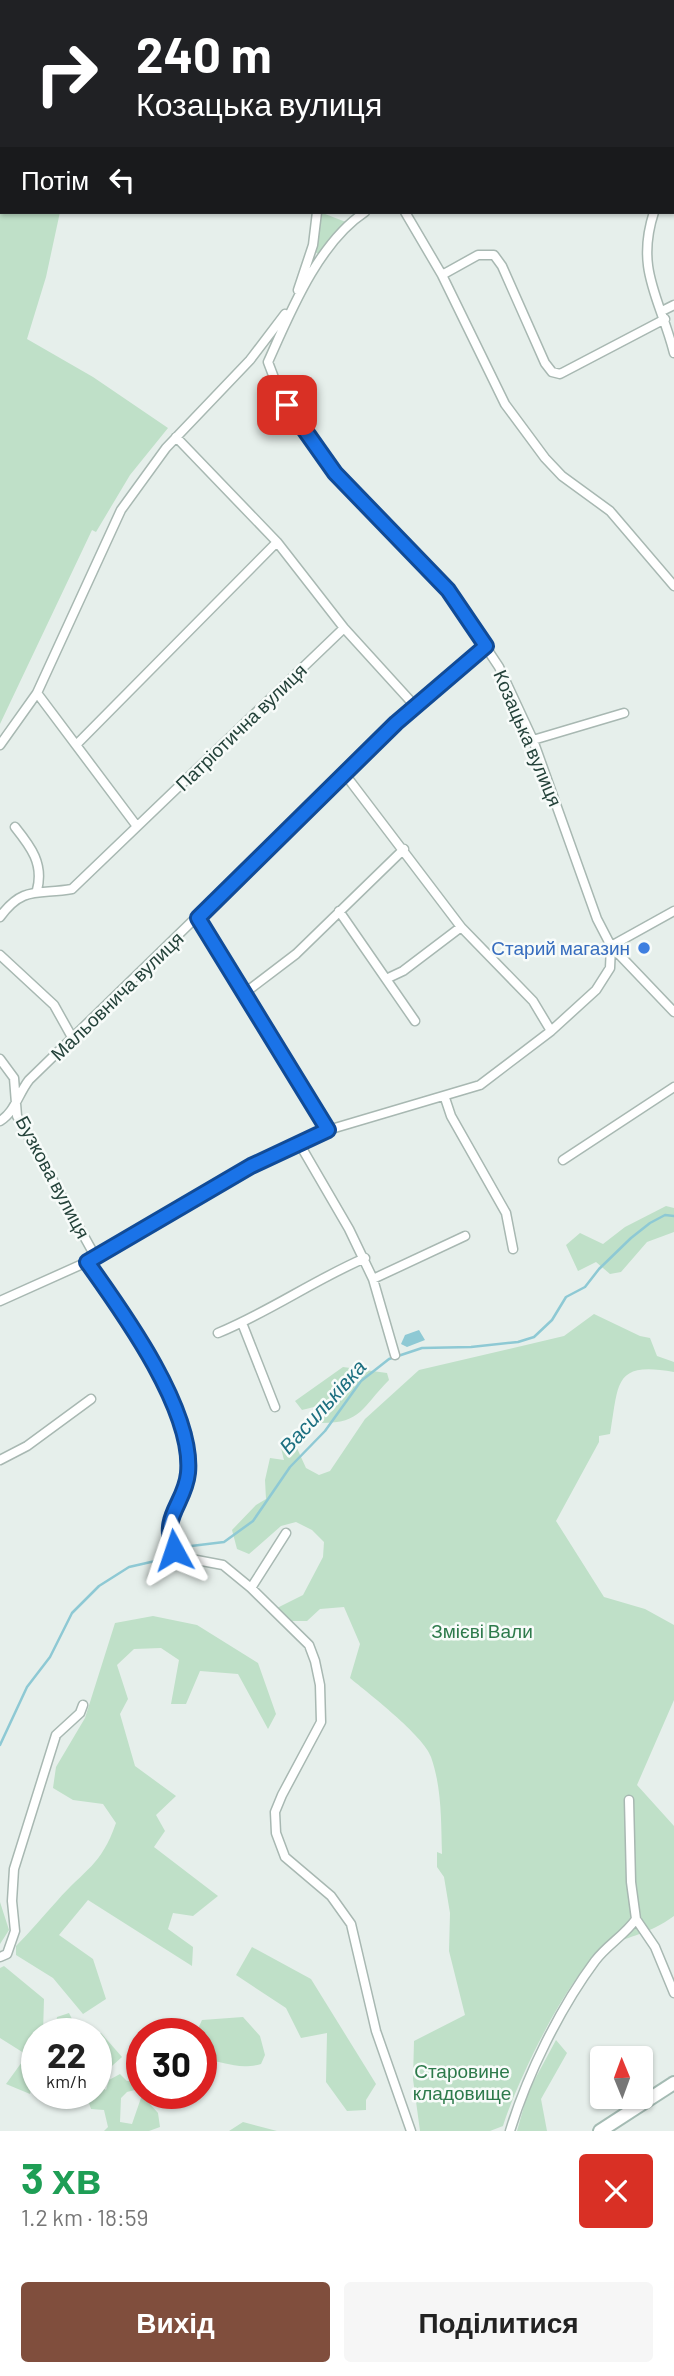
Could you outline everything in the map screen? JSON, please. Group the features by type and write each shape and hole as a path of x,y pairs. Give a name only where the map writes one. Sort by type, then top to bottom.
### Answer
{"main road":[{"path":"600,2131 674,2083"}],"street":[{"path":"268,362 293,304 313,245 317,214"},
{"path":"0,746 37,692 121,510 176,437 250,360 293,304 326,253 363,214"},
{"path":"406,214 442,275 505,404 545,458 562,476 610,511 674,586"},
{"path":"653,214 646,238 646,263 674,353"},
{"path":"313,245 315,252 326,253"},
{"path":"442,275 478,255 494,255 502,265 545,363 552,372 560,374 663,315 674,305"},
{"path":"250,360 260,354 266,355 268,362"},
{"name":"Козацька вулиця","path":"268,362 279,391 335,473 448,590 486,646 514,694 533,740 597,919 611,946 674,1012"},
{"path":"176,437 277,542 344,628 415,706"},
{"path":"76,744 277,542"},
{"name":"Патріотична вулиця","path":"37,890 72,889 344,628"},
{"name":"Мальовнича вулиця","path":"0,1121 13,1109 17,1095 344,773 415,706 486,646"},
{"path":"37,692 136,825"},
{"path":"533,740 624,713"},
{"path":"344,773 461,927 533,1001 551,1031"},
{"path":"0,917 20,896 37,890 40,877 37,859 15,827"},
{"path":"246,992 296,954 404,849"},
{"path":"339,911 415,1021"},
{"path":"0,1301 87,1262 216,1186 299,1143 328,1130 445,1098 480,1085 551,1031 596,990 610,968 611,946 673,914"},
{"path":"198,918 246,992 328,1130"},
{"path":"386,979 403,971 461,927"},
{"path":"0,954 54,1004 74,1039"},
{"name":"Бузкова вулиця","path":"0,1059 15,1078 17,1116 95,1256"},
{"path":"563,1160 674,1087"},
{"path":"445,1098 451,1116 506,1213 513,1249"},
{"path":"299,1143 365,1258 395,1355"},
{"path":"373,1279 465,1236"},
{"path":"218,1333 242,1323 321,1277 365,1258"},
{"path":"87,1262 154,1364 183,1435 188,1473 168,1528 174,1550 186,1558 223,1565 251,1588 309,1645 320,1685 321,1722 275,1812 276,1833 285,1857 331,1896 351,1924 376,2031 411,2131"},
{"path":"242,1323 275,1407"},
{"path":"0,1460 27,1446 90,1399"},
{"path":"251,1588 286,1534"},
{"path":"0,1957 6,1954 15,1931 12,1901 14,1869 55,1735 80,1713 83,1705"},
{"path":"629,1800 631,1882 636,1919 655,1947 674,1993"},
{"path":"510,2131 522,2093 577,1986 605,1947 630,1928 636,1919"}],"green space":[{"path":"0,214 60,214 46,277 27,339 93,377 168,428 130,475 96,532 92,530 0,724"},
{"path":"320,214 351,224 320,255 315,252"},
{"path":"666,1206 674,1208 674,1232 647,1242 621,1272 610,1274 596,1262 578,1271 566,1245 580,1233 603,1244 625,1227"},
{"name":"Змієві Вали","path":"594,1314 640,1336 650,1338 657,1356 674,1362 674,1372 640,1370 629,1373 622,1380 615,1401 610,1434 599,1436 599,1442 556,1521 604,1597 645,1609 674,1625 674,1700 637,1785 674,1826 674,1916 656,1927 607,1947 577,1977 561,2001 532,2057 503,2126 490,2131 420,2131 413,2079 414,2041 465,2015 449,1951 450,1913 444,1877 437,1867 437,1852 442,1854 441,1817 431,1757 407,1727 350,1678 360,1644 344,1607 320,1609 307,1621 283,1621 277,1608 303,1595 323,1557 324,1542 312,1530 296,1522 281,1526 249,1554 237,1549 232,1530 256,1505 266,1499 265,1480 270,1458 284,1460 280,1444 291,1435 306,1468 319,1475 330,1471 365,1419 419,1370 564,1336"},
{"path":"343,1367 387,1373 389,1380 360,1412 352,1417 333,1423 318,1423 318,1406 302,1410 295,1401"},
{"path":"153,1616 197,1625 258,1663 276,1714 268,1729 238,1674 200,1671 186,1704 171,1704 179,1660 161,1648 134,1649 117,1665 128,1699 120,1714 135,1766 176,1796 156,1815 165,1831 154,1847 218,1896 193,1916 173,1913 168,1929 193,1947 192,1966 88,1900 59,1935 93,1959 106,1999 83,2014 53,1978 16,1955 16,1946 98,1858 116,1823 103,1804 73,1800 53,1788 56,1767 85,1718 115,1623"},
{"path":"0,1902 9,1930 0,1944"},
{"path":"252,1947 311,1979 376,2084 366,2100 366,2110 347,2111 326,2082 327,2033 301,2038 286,2008 236,1975"},
{"path":"4,1966 44,1999 43,2018 21,2018 21,2051 0,2038 0,1968"},
{"path":"69,2013 72,2018 57,2018"},
{"path":"243,2017 260,2036 265,2055 261,2064 237,2066 217,2062 217,2019"},
{"path":"556,2040 567,2053 541,2099 547,2131 517,2131 528,2092"},
{"path":"112,2046 122,2057 112,2066"},
{"path":"21,2063 21,2090 6,2084"},
{"path":"120,2074 126,2080 126,2093 121,2098 120,2122 132,2124 137,2109 154,2109 158,2113 160,2127 149,2131 104,2131 108,2127 104,2110 91,2109 112,2109 112,2078"},
{"path":"243,2122 277,2131 229,2131"}],"water":[{"path":"419,1330 425,1340 407,1347 401,1344 405,1335"}],"waterway":[{"name":"Васильківка","path":"183,1547 224,1542 253,1521 290,1467 325,1431 361,1381 389,1359 422,1348 471,1347 518,1342 534,1337 552,1320 566,1297 585,1287 599,1269 631,1238 665,1215 674,1216"},
{"name":"Васильківка","path":"0,1745 27,1687 50,1657 72,1613 99,1586 129,1567 177,1556"}],"place":[{"name":"Старий магазин","path":"644,948"}],"route":[{"path":"174,1550 168,1528 188,1473 183,1435 154,1364 87,1262 251,1166 328,1130 246,992 198,918 396,723 486,646 448,590 404,543 376,519 335,473 287,405"}],"park label":[{"name":"Старовине кладовище","path":"462,2082"}]}
